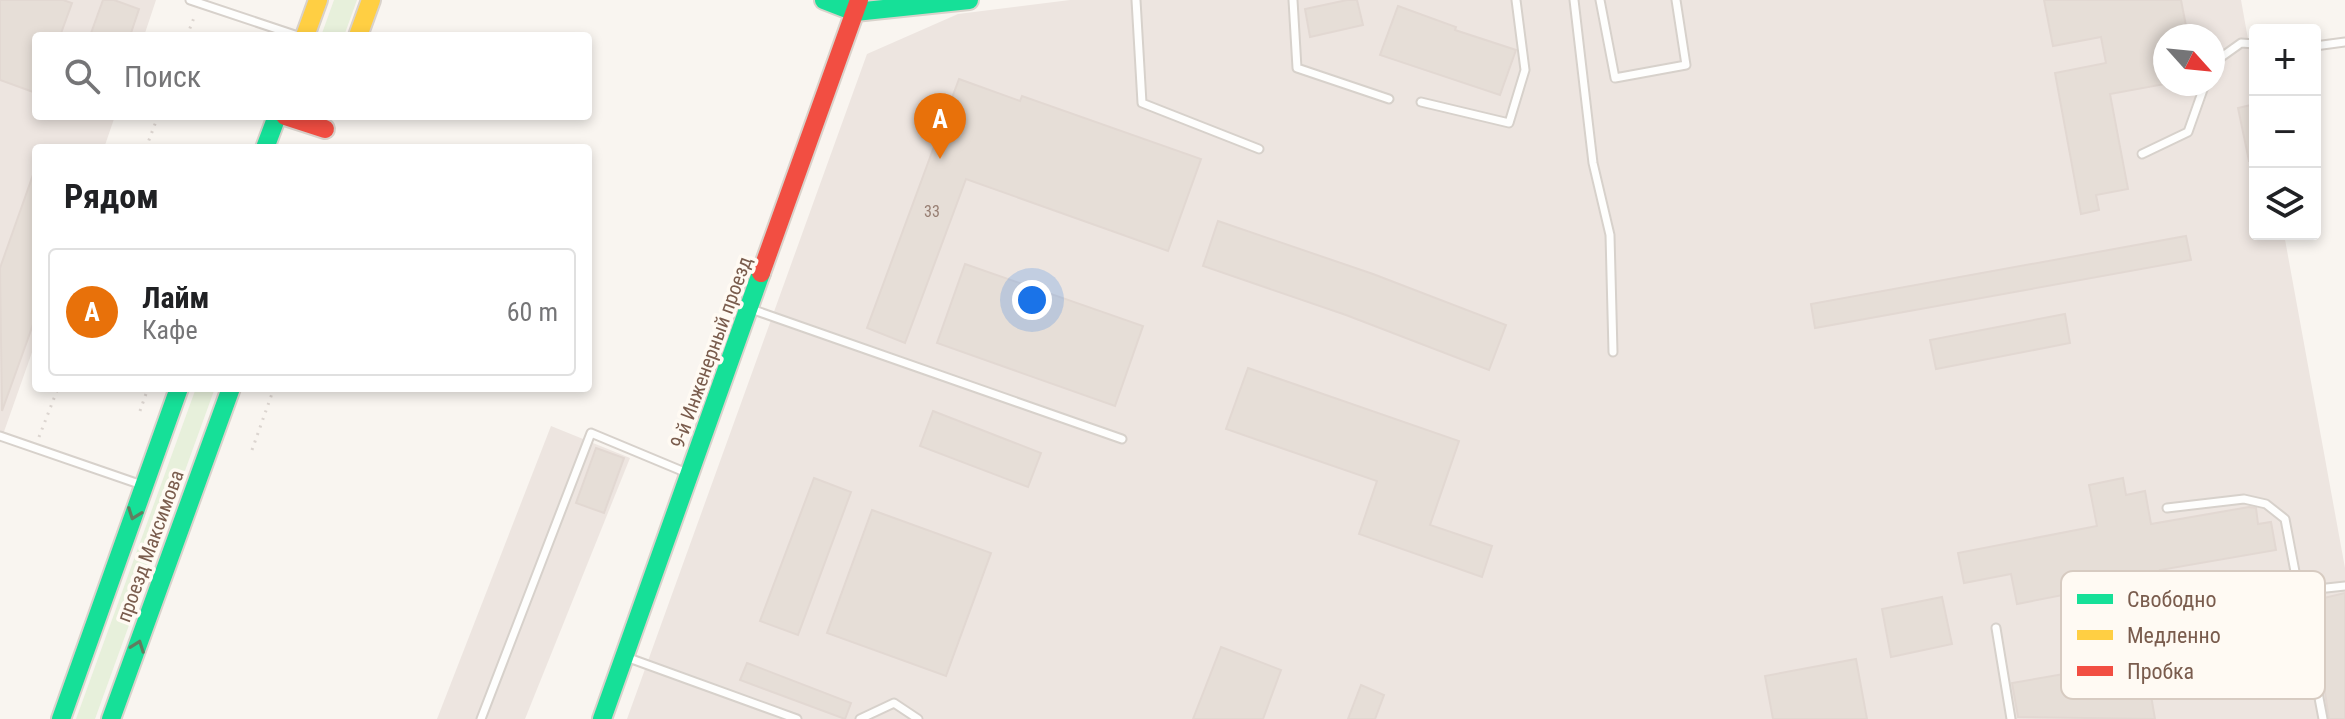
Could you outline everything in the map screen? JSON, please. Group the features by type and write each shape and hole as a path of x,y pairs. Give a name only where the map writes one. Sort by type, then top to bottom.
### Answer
{"street":[{"path":"306,32 318,0"},
{"path":"359,32 371,0"},
{"path":"824,0 857,6 939,5 969,0"},
{"name":"9-й Инженерный проезд","path":"602,719 857,6"},
{"path":"266,144 276,120"},
{"path":"319,144 327,122"},
{"name":"проезд Максимова","path":"61,719 178,392"},
{"name":"проезд Максимова","path":"111,719 230,392"}],"lane":[{"path":"190,0 286,32"},
{"path":"1136,0 1142,103 1259,149"},
{"path":"1293,0 1297,68 1389,99"},
{"path":"1421,102 1509,123 1525,70 1516,0"},
{"path":"1574,0 1593,163 1610,235 1613,352"},
{"path":"1600,0 1615,78 1686,65 1676,0"},
{"path":"2321,45 2345,42"},
{"path":"2225,54 2241,43 2249,44"},
{"path":"2142,154 2188,132 2201,96"},
{"path":"751,309 1122,439"},
{"path":"481,719 591,433 690,474"},
{"path":"0,436 144,486"},
{"path":"2167,508 2244,499 2266,504 2285,519 2295,571"},
{"path":"2325,588 2345,586"},
{"path":"1996,628 2011,719"},
{"path":"625,657 780,716 797,719"},
{"path":"2319,699 2323,719"},
{"path":"860,719 894,703 918,719"}],"path":[{"path":"188,32 199,3"},
{"path":"148,144 156,120"},
{"path":"35,449 56,392"},
{"path":"140,411 147,392"},
{"path":"252,450 273,392"}],"shaded area":[{"path":"0,0 156,0 145,32 32,32 32,120 114,120 105,144 32,144 32,352 0,443"},
{"path":"1070,0 2241,0 2249,45 2249,240 2285,240 2345,568 2345,719 627,719 867,54 958,14"},
{"path":"551,426 630,458 525,719 437,719"}],"green space":[{"path":"334,0 357,0 345,32 322,32"},
{"path":"195,392 214,392 95,719 76,719"}],"building":[{"path":"0,0 63,0 72,3 61,32 32,32 32,92 0,80"},
{"path":"103,0 114,0 139,9 131,32 91,32"},
{"path":"1357,0 1363,25 1310,37 1305,9"},
{"path":"2044,0 2181,0 2186,24 2153,24 2153,86 2110,94 2128,189 2096,195 2099,210 2081,214 2055,73 2106,63 2101,37 2053,46"},
{"path":"1398,6 1456,27 1455,30 1516,50 1500,95 1380,55"},
{"path":"959,79 1020,101 1022,96 1201,159 1168,251 966,179 905,343 867,328"},
{"path":"2249,105 2249,161 2238,108"},
{"path":"32,178 32,327 2,411 0,268"},
{"path":"1218,221 1373,274 1506,325 1489,370 1346,315 1203,266"},
{"path":"2186,236 2191,260 1815,328 1811,304"},
{"path":"965,264 1143,326 1115,406 937,343"},
{"path":"2065,314 2070,343 1936,369 1930,340"},
{"path":"1248,368 1459,441 1430,525 1492,546 1482,577 1359,534 1377,481 1226,429"},
{"path":"933,411 1041,453 1028,487 920,446"},
{"path":"596,448 624,458 604,513 576,503"},
{"path":"814,478 851,492 798,635 760,621"},
{"path":"2123,478 2126,495 2145,491 2151,524 2256,508 2258,524 2271,522 2276,550 2160,571 2061,571 2061,595 2017,604 2011,574 1964,583 1958,553 2097,526 2089,485"},
{"path":"872,510 991,553 946,676 827,633"},
{"path":"2345,593 2345,719 2329,719 2325,693 2325,598"},
{"path":"1942,597 1952,644 1891,657 1882,609"},
{"path":"1221,647 1281,670 1263,719 1193,719"},
{"path":"1856,659 1867,719 1773,719 1765,676"},
{"path":"747,663 851,703 845,719 740,680"},
{"path":"2061,675 2061,699 2152,699 2155,719 2018,717 2012,683"},
{"path":"1361,685 1384,695 1375,719 1348,719"}],"traffic: fast":[{"path":"824,0 855,12 969,0"},
{"path":"266,144 276,120"},
{"path":"602,719 761,273"},
{"path":"61,719 178,392"},
{"path":"111,719 230,392"}],"traffic: slow":[{"path":"306,32 318,0"},
{"path":"359,32 371,0"}],"traffic: jam":[{"path":"761,273 859,0"},
{"path":"297,120 325,129"}],"place":[{"name":"Лайм","path":"940,159"}]}
